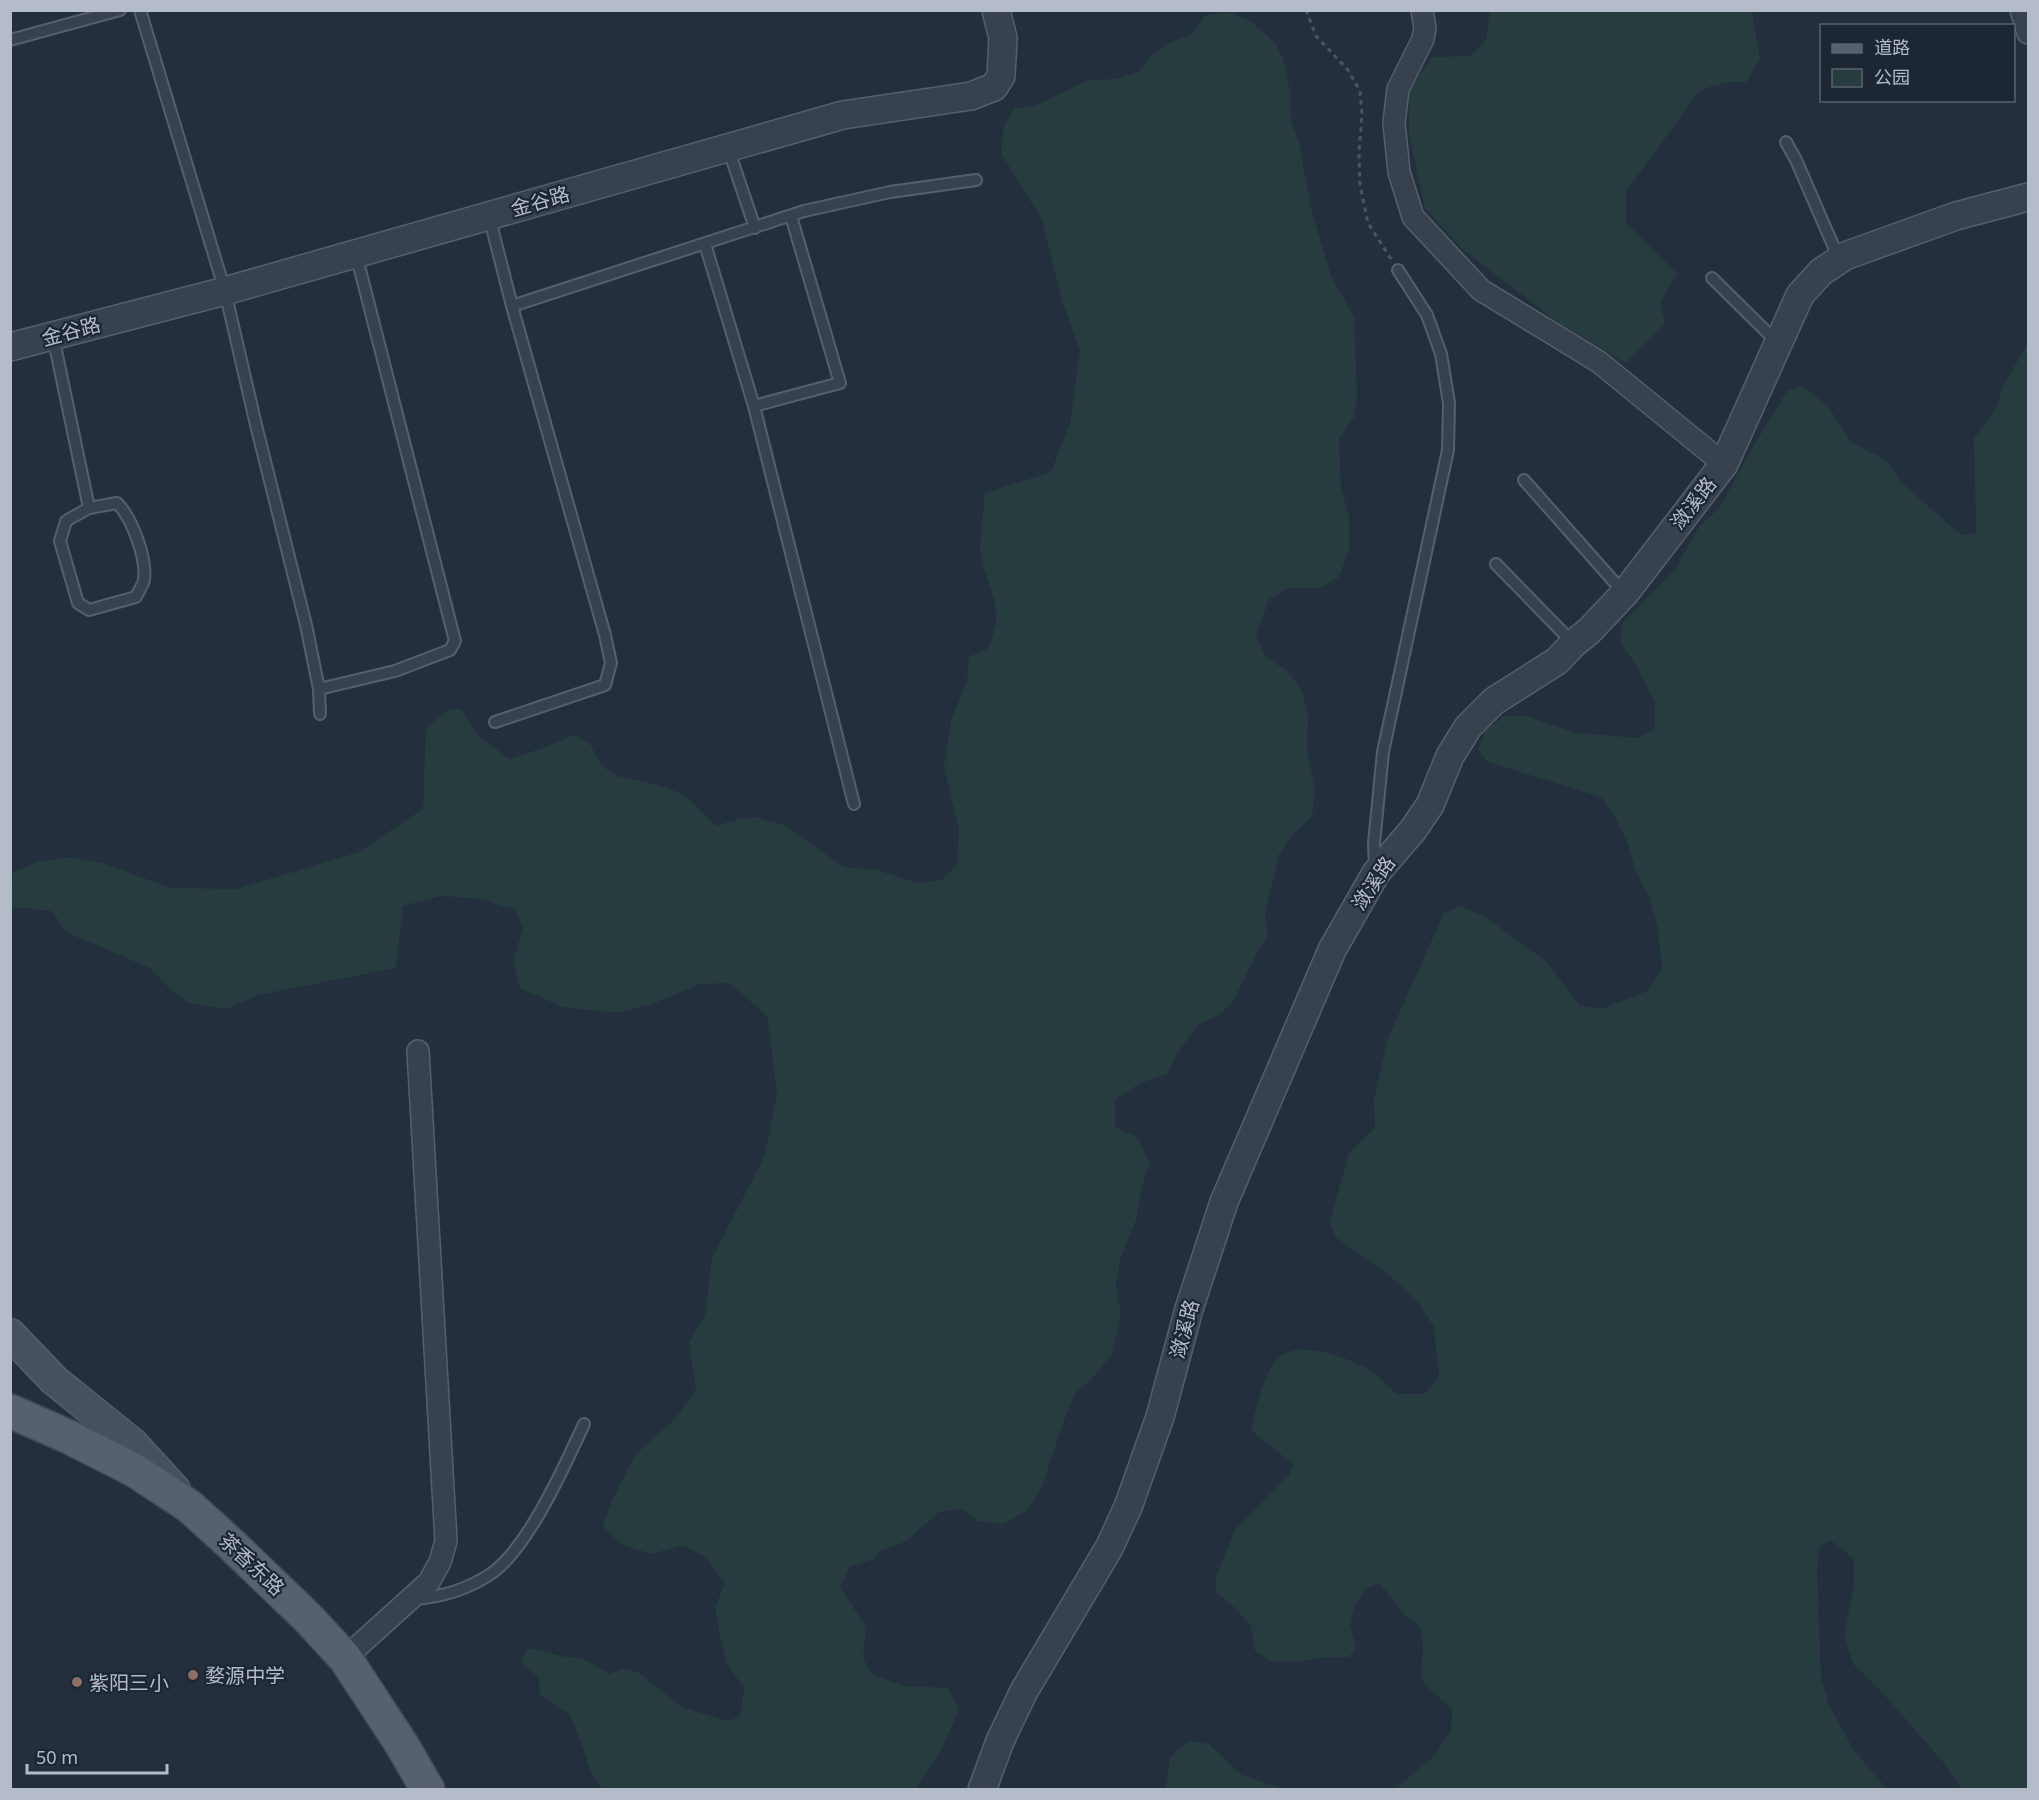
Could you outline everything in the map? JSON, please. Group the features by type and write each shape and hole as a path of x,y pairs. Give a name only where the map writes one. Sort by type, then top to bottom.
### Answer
{"main road":[{"path":"10,1335 54,1380 132,1443 189,1506"},
{"name":"茶香东路","path":"10,1411 69,1437 134,1470 189,1506 270,1581 345,1658 402,1745 428,1790"}],"street":[{"name":"金谷路","path":"10,347 225,291 843,115 971,96 994,87 1001,76 1003,38 996,10"},
{"path":"1422,10 1425,28 1423,39 1398,89 1394,123 1399,172 1413,217 1481,290 1599,362 1724,464"},
{"path":"2021,10 2028,33"},
{"name":"潋溪路","path":"982,1790 1000,1741 1024,1691 1109,1548 1128,1507 1160,1417 1189,1309 1224,1202 1332,950 1376,873 1413,830 1430,805 1450,756 1468,727 1494,701 1557,662 1624,593 1724,464 1800,295 1821,272 1839,260 1956,216 2028,197"},
{"path":"345,1658 429,1582 440,1562 446,1541 418,1051"}],"lane":[{"path":"10,40 120,10"},
{"path":"140,10 225,291 306,625 319,688 320,714"},
{"path":"1786,142 1839,260"},
{"path":"728,148 755,228"},
{"path":"512,306 791,216 890,192 976,180"},
{"path":"489,216 611,663 605,685 495,722"},
{"path":"754,406 840,383 791,216"},
{"path":"705,244 754,406 854,804"},
{"path":"319,688 395,671 450,650 455,640 356,254"},
{"path":"1376,873 1374,843 1383,752 1448,450 1449,403 1441,354 1426,315 1398,270"},
{"path":"1712,278 1778,343"},
{"path":"52,336 89,508"},
{"path":"1524,480 1624,593"},
{"path":"117,503 125,511 141,552 144,580 136,597 89,610 78,603 60,541 66,520 89,508 117,503"},
{"path":"1496,564 1573,644"},
{"path":"412,1599 435,1597 463,1589 490,1575 508,1559 558,1479 584,1424"}],"path":[{"path":"1306,10 1316,36 1348,70 1360,91 1362,114 1359,152 1360,185 1368,223 1398,270"}],"green space":[{"path":"1490,11 1752,11 1760,59 1746,82 1727,82 1700,90 1626,192 1626,223 1677,274 1660,303 1665,324 1626,363 1556,321 1462,249 1425,208 1409,135 1409,92 1431,57 1471,56 1486,40"},
{"path":"1228,12 1252,22 1275,43 1283,58 1290,91 1291,119 1299,144 1312,212 1331,276 1354,317 1357,393 1354,417 1339,439 1341,488 1349,516 1349,550 1339,577 1320,588 1289,588 1269,599 1256,635 1265,656 1287,671 1302,690 1308,717 1307,748 1315,790 1312,817 1294,833 1279,854 1265,912 1268,936 1234,1000 1220,1014 1198,1025 1176,1055 1167,1074 1141,1083 1115,1099 1115,1127 1138,1138 1150,1163 1143,1183 1136,1220 1120,1260 1116,1286 1121,1314 1112,1354 1090,1381 1075,1393 1042,1487 1027,1511 1003,1524 978,1521 961,1509 939,1512 905,1542 881,1550 875,1559 851,1566 840,1587 866,1627 863,1658 872,1675 905,1686 948,1688 959,1709 943,1746 916,1789 603,1789 591,1773 570,1715 540,1694 539,1678 521,1662 527,1648 565,1657 581,1658 609,1674 624,1669 639,1673 682,1707 727,1721 740,1717 744,1688 727,1664 715,1608 725,1583 706,1558 683,1545 652,1554 622,1545 603,1526 613,1498 636,1454 676,1418 696,1389 689,1343 705,1315 712,1258 765,1155 777,1093 767,1016 730,983 700,984 652,1004 618,1013 563,1007 520,988 513,962 523,928 515,909 474,898 442,896 403,906 396,968 258,995 226,1009 189,1003 171,990 150,968 66,932 52,911 11,907 13,872 37,862 72,857 102,863 171,888 237,889 359,852 423,809 426,728 448,710 461,709 479,737 510,759 573,735 590,744 602,766 617,776 658,785 683,794 716,826 756,817 785,825 843,867 877,870 918,883 942,880 957,864 959,830 944,766 951,721 967,681 969,657 989,648 996,624 995,602 983,565 980,547 985,493 1051,472 1070,424 1080,351 1063,303 1042,220 1001,153 1004,125 1015,108 1034,106 1088,80 1117,79 1139,71 1151,56 1169,43 1192,34 1205,16"},
{"path":"2028,343 2028,1789 1962,1789 1943,1762 1882,1692 1853,1664 1844,1634 1854,1585 1854,1559 1830,1540 1820,1547 1817,1569 1821,1678 1829,1705 1853,1749 1887,1789 1395,1789 1434,1756 1451,1730 1452,1709 1424,1684 1421,1670 1423,1645 1420,1627 1404,1614 1380,1583 1365,1589 1354,1608 1350,1625 1356,1648 1349,1657 1318,1658 1298,1662 1271,1661 1255,1651 1251,1626 1216,1592 1216,1576 1235,1530 1289,1475 1294,1465 1252,1431 1266,1379 1270,1369 1282,1355 1291,1351 1314,1350 1338,1356 1369,1370 1397,1394 1424,1394 1439,1377 1434,1327 1417,1301 1389,1275 1335,1237 1330,1221 1349,1153 1375,1128 1374,1099 1388,1038 1444,913 1460,906 1484,916 1547,962 1580,1006 1601,1009 1647,991 1662,969 1658,929 1649,896 1636,872 1628,844 1615,817 1601,797 1488,762 1478,750 1486,730 1504,716 1526,716 1577,733 1639,738 1655,729 1655,703 1636,665 1620,642 1623,622 1675,570 1698,528 1720,507 1745,460 1787,391 1803,386 1829,408 1852,443 1886,460 1901,482 1961,535 1976,533 1974,438 1996,408 2003,386"},
{"path":"1189,1741 1209,1744 1240,1774 1283,1789 1166,1789 1170,1757"}],"place":[{"name":"婺源中学","path":"193,1675"},
{"name":"紫阳三小","path":"77,1682"}]}
